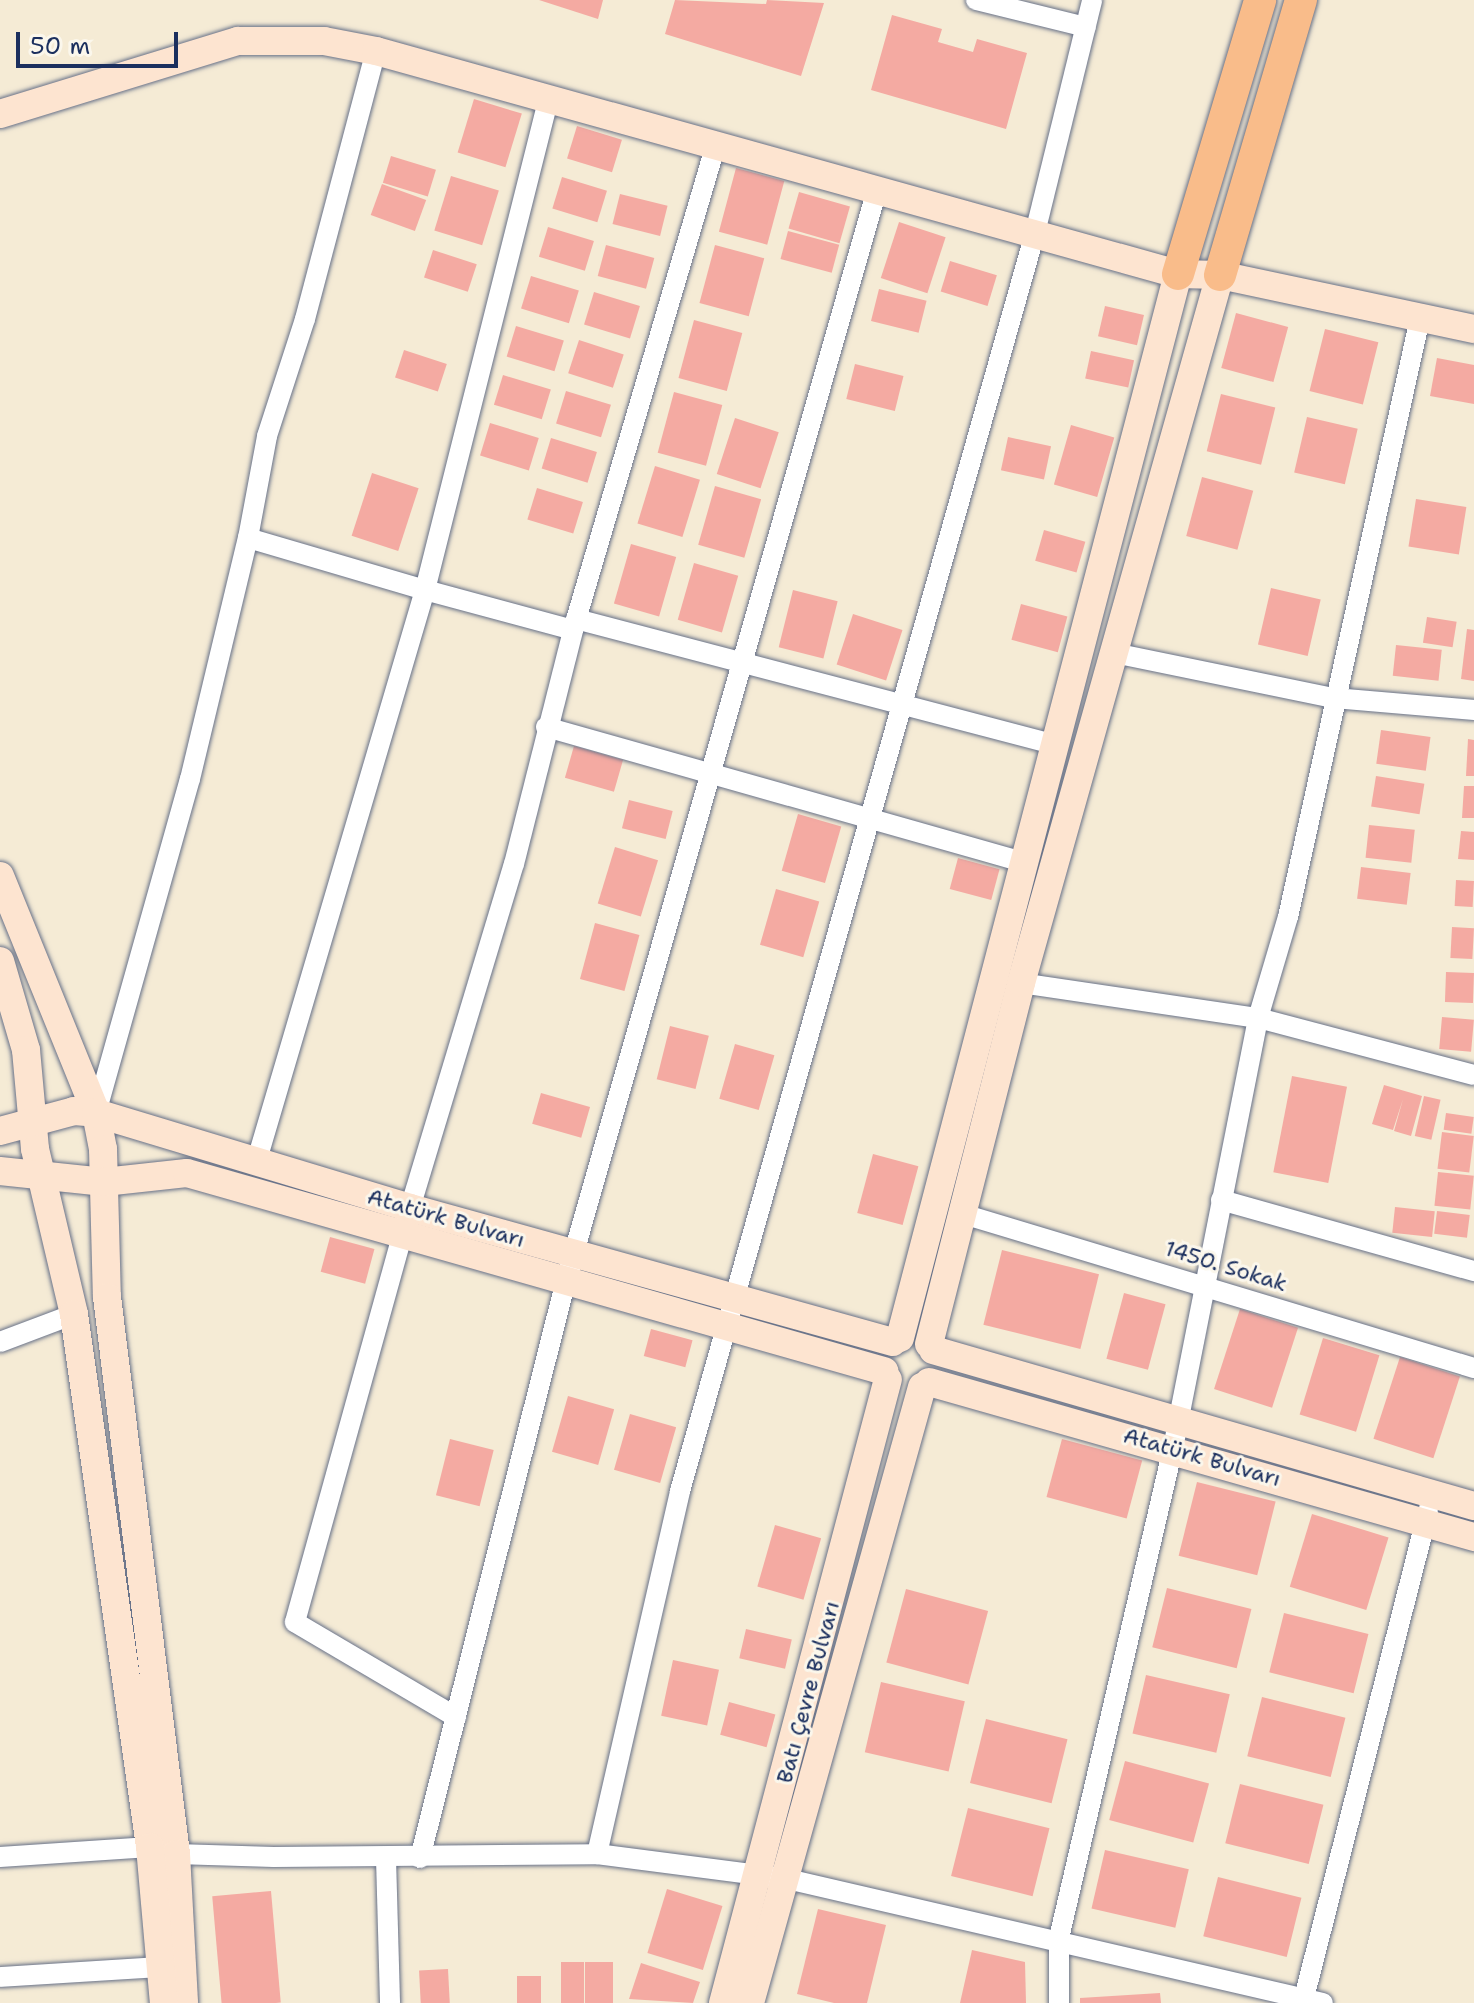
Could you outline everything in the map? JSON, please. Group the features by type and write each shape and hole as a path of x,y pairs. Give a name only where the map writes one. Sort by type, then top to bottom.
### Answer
{"main road":[{"path":"1260,0 1178,274 897,1340 884,1355 886,1375 907,1390 926,1384 936,1367 931,1347 1021,983 1220,275 1301,0"},
{"path":"0,114 238,41 324,41 376,51 548,101 716,144 1034,237 1178,274 1220,275 1474,329"},
{"path":"0,876 96,1113 104,1182 107,1297 163,1851 158,1967 164,2003"},
{"path":"0,961 26,1050 33,1121 74,1314 163,1851 184,2003"},
{"name":"Atatürk Bulvarı","path":"0,1131 74,1111 96,1113 256,1163 737,1301 897,1340"},
{"name":"Atatürk Bulvarı","path":"0,1171 104,1182 187,1173 886,1375"},
{"path":"897,1340 915,1337 931,1347"},
{"name":"Atatürk Bulvarı","path":"931,1347 1474,1506"},
{"name":"Batı Çevre Bulvarı","path":"750,2003 771,1877 886,1375"},
{"name":"Atatürk Bulvarı","path":"926,1384 1173,1448 1474,1537"},
{"name":"Batı Çevre Bulvarı","path":"723,2003 771,1877 926,1384"}],"street":[{"path":"976,0 1086,27"},
{"path":"597,1854 680,1491 737,1301 1034,237 1092,0"},
{"path":"96,1113 190,779 248,538 267,436 305,319 376,51"},
{"path":"256,1163 425,590 548,101"},
{"path":"456,1717 295,1622 410,1208 514,864 574,624 716,144"},
{"path":"420,1858 573,1254 876,193"},
{"path":"1059,2003 1059,1938 1173,1448 1258,1018 1288,917 1420,318"},
{"path":"248,538 425,590 741,663 1053,744"},
{"path":"1114,653 1334,698 1474,710"},
{"path":"546,727 1022,862"},
{"path":"1021,983 1258,1018 1474,1075"},
{"path":"1221,1200 1474,1271"},
{"name":"1450. Sokak","path":"963,1214 1204,1284 1474,1368"},
{"path":"0,1342 74,1314"},
{"path":"0,1857 163,1851 386,1858 597,1854 771,1877 1059,1938 1314,2001 1431,1492"},
{"path":"386,1858 390,2003"},
{"path":"0,1977 158,1967"}],"building":[{"path":"539,0 603,0 598,19"},
{"path":"675,0 824,3 801,76 665,34"},
{"path":"892,15 942,29 938,42 973,52 977,39 1027,53 1006,129 871,90"},
{"path":"474,99 522,114 505,167 458,153"},
{"path":"577,126 622,140 612,172 567,159"},
{"path":"391,156 436,170 428,197 383,183"},
{"path":"736,168 784,181 767,245 719,232"},
{"path":"451,176 499,191 482,245 434,231"},
{"path":"562,177 607,191 597,222 552,209"},
{"path":"382,184 426,200 415,231 371,215"},
{"path":"799,192 850,207 839,243 789,229"},
{"path":"620,194 668,206 660,236 613,224"},
{"path":"899,222 946,237 927,293 881,278"},
{"path":"548,227 594,241 585,271 539,257"},
{"path":"788,231 839,245 832,273 780,259"},
{"path":"606,245 654,258 646,289 598,276"},
{"path":"715,245 764,258 749,316 699,303"},
{"path":"433,250 477,264 468,292 424,278"},
{"path":"950,261 997,275 988,306 941,292"},
{"path":"531,276 579,291 569,323 521,309"},
{"path":"879,289 927,301 919,333 871,321"},
{"path":"594,292 640,306 630,339 584,325"},
{"path":"1105,306 1144,315 1137,345 1098,336"},
{"path":"1236,313 1288,327 1273,382 1221,368"},
{"path":"694,320 742,333 727,391 678,378"},
{"path":"516,326 564,341 554,371 507,357"},
{"path":"1325,329 1378,342 1363,404 1310,391"},
{"path":"579,340 624,355 613,388 568,373"},
{"path":"404,350 447,364 438,391 395,378"},
{"path":"1091,351 1134,360 1128,388 1085,378"},
{"path":"1437,358 1474,365 1474,404 1430,396"},
{"path":"855,364 904,376 895,411 846,399"},
{"path":"503,375 551,390 542,419 494,405"},
{"path":"566,391 611,405 601,437 556,424"},
{"path":"674,392 722,405 706,466 658,453"},
{"path":"1221,394 1275,408 1261,465 1207,451"},
{"path":"1307,417 1358,429 1345,484 1294,473"},
{"path":"735,418 779,432 761,488 717,474"},
{"path":"490,423 539,438 529,470 480,456"},
{"path":"1071,425 1114,437 1097,497 1054,485"},
{"path":"1008,437 1051,446 1044,479 1001,470"},
{"path":"551,438 597,452 588,483 542,469"},
{"path":"655,466 700,480 682,537 637,523"},
{"path":"372,473 419,488 398,551 352,536"},
{"path":"1202,477 1253,491 1237,550 1186,536"},
{"path":"715,486 761,499 744,558 698,545"},
{"path":"537,488 583,502 573,534 527,520"},
{"path":"1416,499 1466,507 1459,554 1408,546"},
{"path":"1044,530 1085,542 1077,573 1035,561"},
{"path":"631,544 676,557 659,617 614,604"},
{"path":"694,563 738,576 722,632 678,620"},
{"path":"1271,588 1321,599 1308,656 1258,645"},
{"path":"793,590 838,601 823,658 779,647"},
{"path":"1021,604 1067,616 1058,652 1011,640"},
{"path":"853,614 902,630 886,680 837,664"},
{"path":"1427,617 1457,622 1453,647 1423,643"},
{"path":"1467,629 1474,630 1474,681 1461,679"},
{"path":"1396,645 1442,650 1439,681 1393,676"},
{"path":"1381,730 1431,737 1426,771 1376,764"},
{"path":"1468,739 1474,740 1474,776 1466,776"},
{"path":"574,746 623,760 614,792 565,778"},
{"path":"1376,776 1424,784 1420,814 1371,807"},
{"path":"1464,786 1474,786 1474,818 1462,818"},
{"path":"629,800 673,811 666,839 622,828"},
{"path":"798,814 841,826 825,883 782,871"},
{"path":"1369,825 1415,830 1411,863 1366,858"},
{"path":"1461,831 1474,832 1474,860 1458,859"},
{"path":"615,847 658,860 641,917 598,903"},
{"path":"958,858 1000,869 991,900 950,889"},
{"path":"1361,867 1411,873 1407,905 1357,899"},
{"path":"1456,880 1474,881 1473,907 1455,906"},
{"path":"776,889 819,901 803,957 760,945"},
{"path":"595,923 639,935 624,991 580,979"},
{"path":"1452,927 1474,928 1472,959 1450,958"},
{"path":"1446,972 1474,973 1473,1003 1445,1002"},
{"path":"1442,1017 1474,1020 1471,1052 1439,1049"},
{"path":"670,1026 709,1036 696,1089 657,1079"},
{"path":"735,1044 774,1055 759,1110 719,1099"},
{"path":"1292,1076 1347,1087 1328,1183 1273,1172"},
{"path":"1384,1085 1422,1096 1411,1136 1394,1131 1403,1099 1393,1130 1372,1124"},
{"path":"541,1093 590,1107 581,1138 532,1124"},
{"path":"1424,1096 1441,1100 1431,1140 1415,1136"},
{"path":"1446,1113 1474,1117 1471,1134 1444,1130"},
{"path":"1442,1132 1474,1136 1469,1173 1437,1169"},
{"path":"873,1154 918,1166 903,1225 857,1213"},
{"path":"1438,1172 1474,1176 1470,1210 1434,1206"},
{"path":"1395,1207 1435,1211 1432,1237 1392,1233"},
{"path":"1437,1211 1470,1215 1467,1238 1434,1234"},
{"path":"330,1237 374,1249 365,1284 321,1272"},
{"path":"1002,1250 1099,1274 1080,1349 983,1325"},
{"path":"1124,1293 1166,1304 1148,1370 1106,1359"},
{"path":"1240,1309 1298,1328 1272,1408 1214,1389"},
{"path":"651,1329 693,1340 685,1367 644,1356"},
{"path":"1323,1338 1379,1355 1356,1432 1300,1415"},
{"path":"1400,1357 1460,1376 1433,1458 1373,1439"},
{"path":"568,1396 614,1409 598,1465 552,1452"},
{"path":"630,1414 676,1427 660,1483 614,1470"},
{"path":"450,1439 494,1450 480,1506 436,1495"},
{"path":"1062,1439 1142,1460 1127,1518 1046,1497"},
{"path":"1197,1482 1276,1502 1257,1575 1179,1556"},
{"path":"1312,1514 1389,1537 1366,1610 1290,1587"},
{"path":"775,1525 821,1538 803,1600 757,1587"},
{"path":"1167,1588 1251,1609 1237,1668 1152,1647"},
{"path":"906,1589 988,1611 968,1684 886,1662"},
{"path":"1284,1613 1368,1634 1354,1693 1269,1672"},
{"path":"746,1629 792,1640 785,1669 739,1658"},
{"path":"673,1660 719,1670 707,1726 661,1716"},
{"path":"1146,1675 1230,1694 1216,1753 1133,1733"},
{"path":"881,1682 965,1701 949,1772 865,1752"},
{"path":"1262,1697 1345,1718 1331,1777 1247,1756"},
{"path":"729,1702 775,1714 767,1747 720,1735"},
{"path":"986,1719 1068,1739 1052,1803 970,1783"},
{"path":"1125,1761 1209,1784 1193,1842 1109,1820"},
{"path":"1240,1784 1323,1805 1309,1864 1225,1843"},
{"path":"968,1808 1050,1828 1033,1896 951,1876"},
{"path":"1105,1850 1189,1869 1175,1928 1092,1908"},
{"path":"1218,1877 1301,1898 1287,1957 1203,1936"},
{"path":"667,1889 722,1906 703,1970 647,1953"},
{"path":"271,1891 281,2003 222,2003 212,1896"},
{"path":"818,1909 886,1925 867,2003 834,2003 797,1994"},
{"path":"972,1950 1025,1962 1026,2003 960,2003"},
{"path":"561,1962 584,1962 584,2003 561,2003"},
{"path":"585,1962 613,1962 613,2003 585,2003"},
{"path":"641,1963 700,1982 693,2003 629,1999"},
{"path":"448,1969 450,2003 421,2003 419,1971"},
{"path":"517,1976 541,1976 541,2003 517,2003"},
{"path":"1160,1993 1161,2003 1080,2003 1080,1998"}]}
